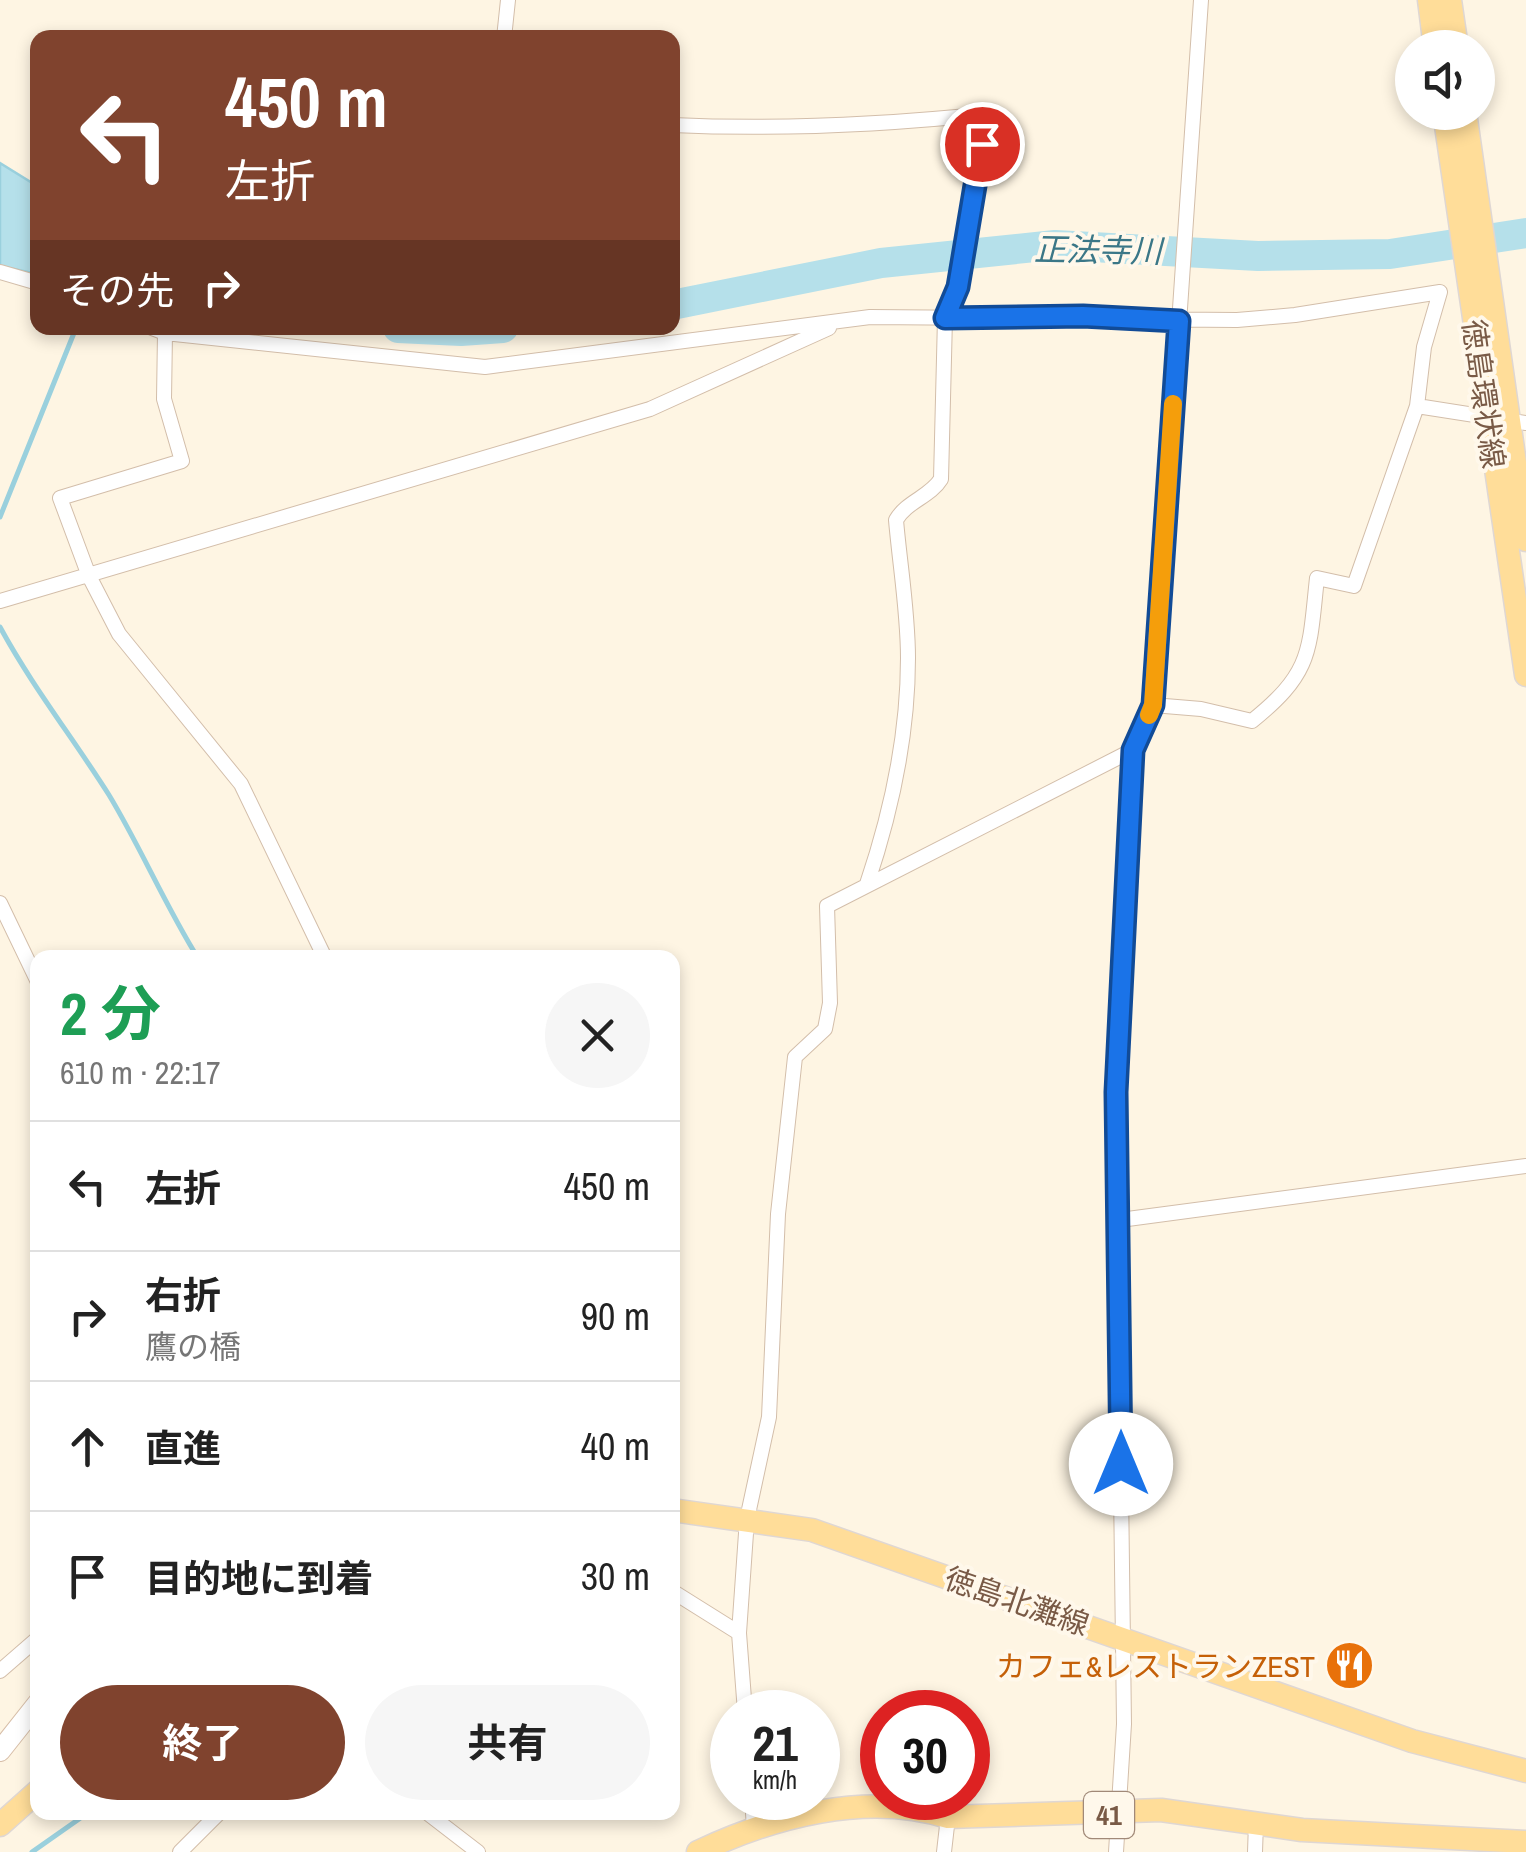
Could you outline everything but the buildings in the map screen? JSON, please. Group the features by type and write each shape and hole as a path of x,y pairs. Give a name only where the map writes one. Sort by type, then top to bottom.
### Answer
{"main road":[{"path":"1429,0 1433,30"},
{"path":"1450,0 1454,30"},
{"name":"徳島環状線","path":"1449,130 1466,198"},
{"name":"徳島環状線","path":"1465,130 1466,198 1475,284 1507,419 1526,540"},
{"name":"徳島環状線","path":"1507,419 1526,675"},
{"name":"徳島北灘線","path":"680,1511 812,1530 1412,1740 1526,1771"},
{"path":"0,1826 29,1798"},
{"name":"41","path":"990,1817 1120,1815 1161,1810 1415,1838 1526,1842"},
{"name":"41","path":"698,1852 754,1828 818,1811 860,1811"}],"street":[{"path":"505,30 508,0"},
{"path":"1116,1852 1120,1815 1121,1636 1116,1092 1133,750 1153,705 1200,0"},
{"path":"680,125 786,129 988,114 958,287 945,318 940,479 935,488 902,509 896,520 908,656 904,722 880,846 867,884"},
{"path":"0,272 30,280"},
{"path":"202,335 484,367 847,320 1083,316 1179,321 1295,316 1475,284"},
{"path":"1153,705 1201,708 1252,721 1298,677 1309,657 1317,578 1354,586 1417,406 1424,347 1440,292"},
{"path":"0,601 650,409 847,320"},
{"path":"158,335 164,400 182,461 60,498 90,576 119,634 241,784 321,950"},
{"path":"1417,406 1507,419"},
{"path":"743,1690 739,1632 747,1519 769,1417 778,1214 796,1057 826,1029 830,1003 827,906 1133,750"},
{"path":"0,904 30,966"},
{"path":"1120,1220 1526,1166"},
{"path":"680,1596 739,1632"},
{"path":"0,1670 30,1645"},
{"path":"0,1751 30,1713"},
{"path":"180,1852 212,1820"},
{"path":"436,1820 478,1852"},
{"path":"753,1820 754,1828"},
{"path":"944,1852 948,1820"},
{"path":"1255,1852 1256,1823"}],"water":[{"path":"0,163 30,182 30,272 0,266"}],"waterway":[{"name":"正法寺川","path":"680,303 881,263 1055,245 1258,256 1390,254 1526,233"},
{"path":"0,517 73,335"},
{"path":"0,627 109,795 193,950"},
{"path":"32,1852 78,1820"}],"slow traffic":[{"path":"1149,715 1153,705 1173,404"}],"place":[{"name":"カフェ&レストランZEST","path":"1350,1666"}],"route":[{"path":"982,144 958,287 945,318 1083,316 1179,321 1153,705 1133,750 1116,1092 1121,1464"}]}
